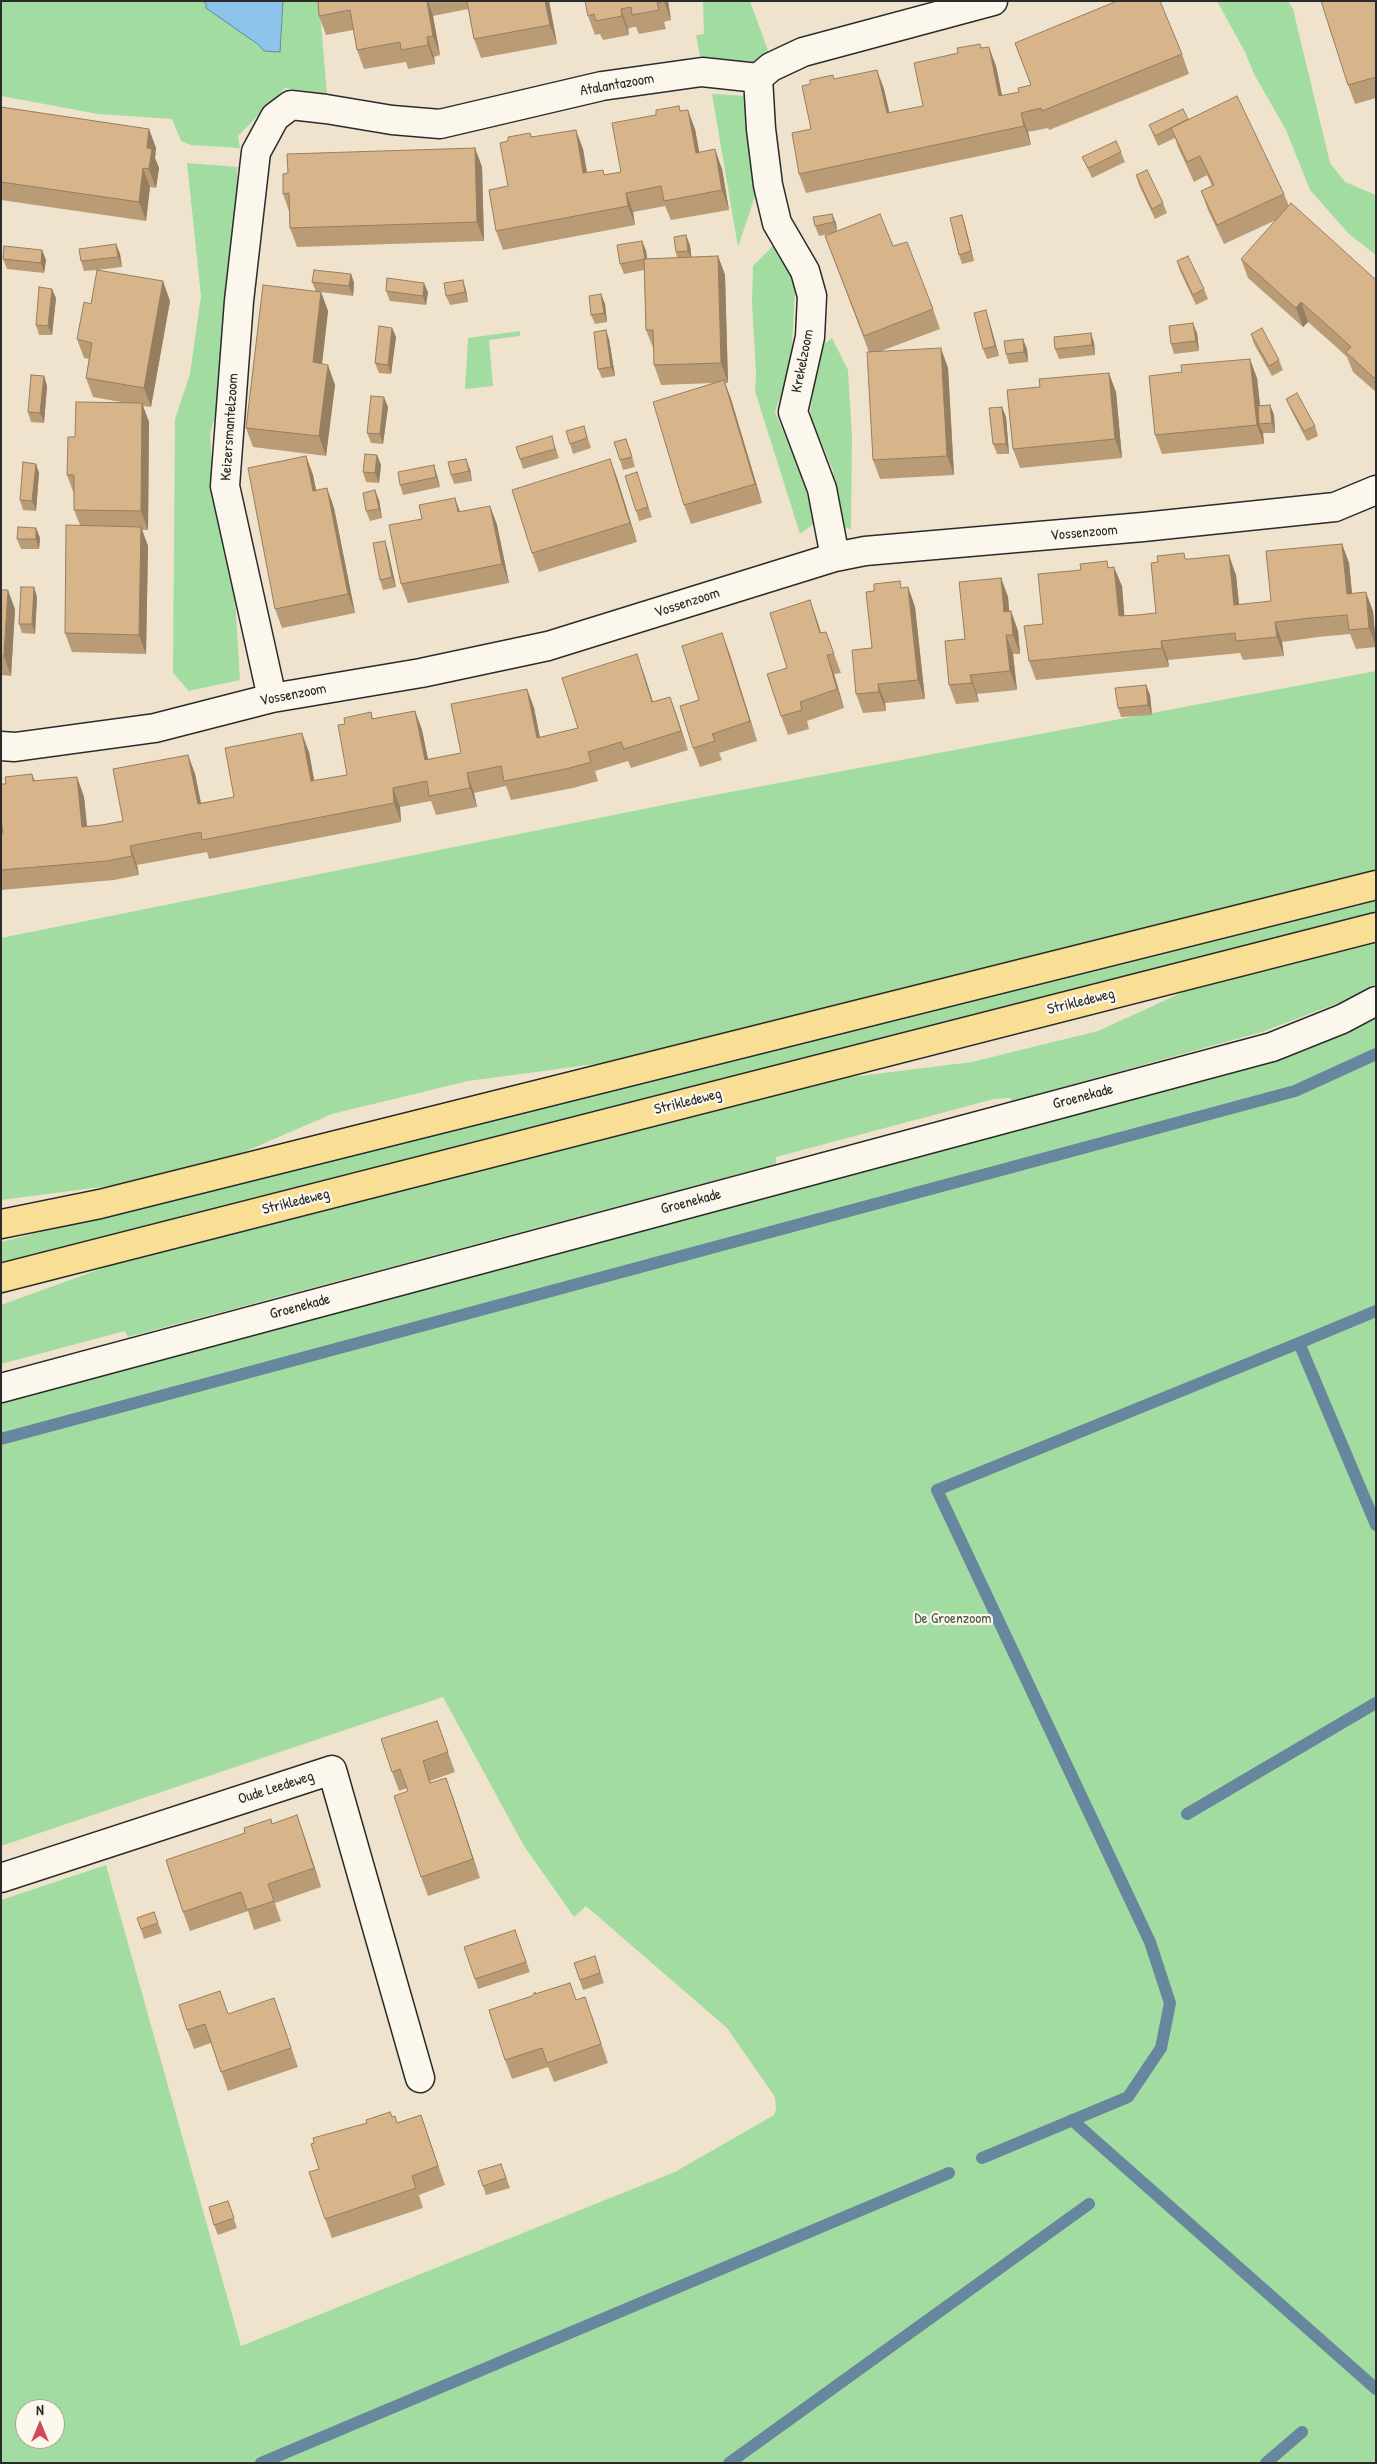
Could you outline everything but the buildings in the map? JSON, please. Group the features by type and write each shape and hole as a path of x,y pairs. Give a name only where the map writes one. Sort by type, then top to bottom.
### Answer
{"main road":[{"path":"1,1224 100,1204 1376,885"},
{"name":"Strikledeweg","path":"1,1278 1376,927"}],"street":[{"path":"758,78 771,67 803,52 993,1"},
{"name":"Atalantazoom","path":"256,152 275,117 292,105 326,108 392,120 440,124 611,85 702,72 758,78"},
{"name":"Krekelzoom","path":"758,78 761,129 768,185 777,223 805,271 812,296 810,337 792,412 822,489 835,557"},
{"name":"Keizersmantelzoom","path":"256,152 239,301 225,486 272,698"},
{"name":"Vossenzoom","path":"1,746 15,747 155,728 272,698 420,673 548,646 835,557 866,551 1143,527 1335,507 1376,490"},
{"name":"Groenekade","path":"1,1388 1272,1047 1342,1019 1376,1001"},
{"name":"Oude Leedeweg","path":"1,1878 332,1770 420,2078"}],"green space":[{"path":"1,1 202,1 259,45 264,51 281,41 283,1 319,1 327,94 285,88 238,136 240,148 191,145 181,141 172,119 98,114 1,96"},
{"path":"703,1 750,1 770,56 756,66 700,56 696,35 704,34"},
{"path":"1217,1 1288,1 1293,9 1330,163 1345,182 1376,195 1376,255 1349,234 1310,190 1286,130 1254,74 1245,52"},
{"path":"712,94 750,96 758,187 738,247"},
{"path":"187,163 237,167 239,253 227,374 210,434 214,495 235,598 240,680 189,691 173,673 175,419 190,374 201,296"},
{"path":"775,244 786,260 795,291 791,365 775,412 803,479 815,523 800,534 755,391 756,373 752,303 753,266"},
{"path":"520,331 520,336 489,340 493,386 465,389 468,338"},
{"path":"832,338 848,370 852,437 851,529 842,527 833,471 810,415 819,348"},
{"path":"1376,671 1376,871 611,1062 468,1081 332,1114 223,1161 132,1183 1,1200 1,938 693,799"},
{"path":"1376,897 1376,913 1256,946 1,1262 1,1242"},
{"path":"1376,939 1376,984 1341,1002 1262,1032 1012,1101 1010,1098 994,1099 776,1157 776,1164 128,1337 125,1331 1,1364 1,1305 150,1251 827,1080 972,1062 1098,1031 1194,987"},
{"name":"De Groenzoom","path":"1376,1016 1376,2463 1,2463 1,1900 106,1865 241,2346 675,2172 774,2115 776,2109 775,2097 727,2028 586,1906 574,1917 524,1846 443,1697 1,1846 1,1402 1260,1064 1315,1045"}],"water":[{"path":"202,1 283,1 280,52 264,51 259,45 206,8 206,3"}],"waterway":[{"path":"1,1439 1295,1091 1376,1054"},
{"path":"1376,1311 1299,1343 1376,1525"},
{"path":"982,2158 1128,2097 1161,2048 1170,2003 1150,1942 937,1490 1299,1343"},
{"path":"1187,1814 1376,1703"},
{"path":"1072,2120 1376,2389"},
{"path":"261,2463 949,2173"},
{"path":"729,2463 1089,2204"},
{"path":"1266,2463 1302,2432"}]}
